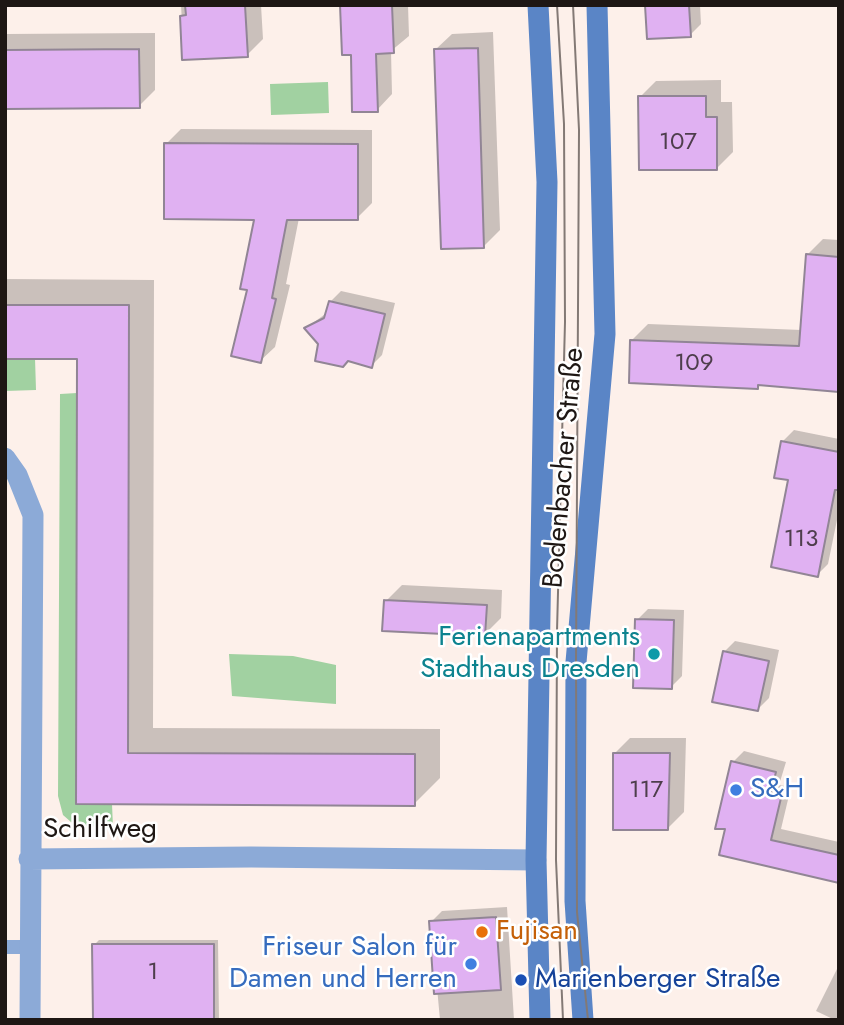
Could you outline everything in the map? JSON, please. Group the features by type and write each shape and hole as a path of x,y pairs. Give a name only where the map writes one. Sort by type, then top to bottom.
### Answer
{"street":[{"name":"Bodenbacher Straße","path":"538,5 547,182 536,860 540,1020"},
{"name":"Bodenbacher Straße","path":"583,1020 575,901 576,662 605,334 597,5"},
{"name":"Schilfweg","path":"5,458 18,475 33,515 29,859 251,857 536,860"},
{"path":"29,859 30,1020"}],"lane":[{"path":"5,947 30,947"}],"green space":[{"path":"328,82 329,113 271,115 270,84"},
{"path":"35,358 36,390 5,391 5,359"},
{"path":"77,393 76,804 112,804 113,827 79,826 71,822 63,815 58,796 60,394"},
{"path":"229,654 293,656 336,665 336,704 232,696"}],"building":[{"path":"185,5 245,5 248,57 182,60 180,16 186,15"},
{"path":"340,5 392,5 394,53 376,54 378,112 352,112 351,55 342,55"},
{"path":"645,5 689,5 691,37 647,39"},
{"path":"478,48 484,248 441,249 434,49"},
{"path":"139,49 140,108 5,109 5,50"},
{"path":"638,96 706,96 706,117 717,117 717,170 639,170"},
{"path":"164,143 358,144 358,220 287,220 272,298 276,299 261,363 231,356 247,290 240,289 254,220 164,219"},
{"path":"806,254 839,257 839,392 758,385 758,389 629,383 630,340 799,346"},
{"path":"329,301 385,314 372,368 348,361 343,367 315,361 318,344 304,328 324,318"},
{"path":"5,305 129,305 128,753 415,754 415,806 76,804 77,359 5,359"},
{"path":"781,441 839,452 839,490 835,490 818,577 771,567 788,480 774,478"},
{"path":"384,600 487,605 485,636 382,631"},
{"name":"Ferienapartments Stadthaus Dresden","path":"635,619 674,620 672,689 633,688"},
{"path":"723,651 769,661 758,711 712,702"},
{"path":"613,753 670,753 668,830 613,830"},
{"path":"731,761 776,772 770,795 781,798 771,840 839,855 839,883 719,855 725,829 715,829"},
{"path":"496,917 501,990 434,994 429,921"},
{"path":"92,944 214,944 214,1020 93,1020"}],"tram line":[{"path":"557,5 564,124 565,322 557,631 556,860 563,1020"},
{"path":"573,5 579,130 577,912 588,1020"}],"place":[{"name":"Ferienapartments Stadthaus Dresden","path":"654,654"},
{"name":"S&H","path":"736,790"},
{"name":"Fujisan","path":"482,932"},
{"name":"Friseur Salon für Damen und Herren","path":"471,964"},
{"name":"Marienberger Straße","path":"521,980"}]}
